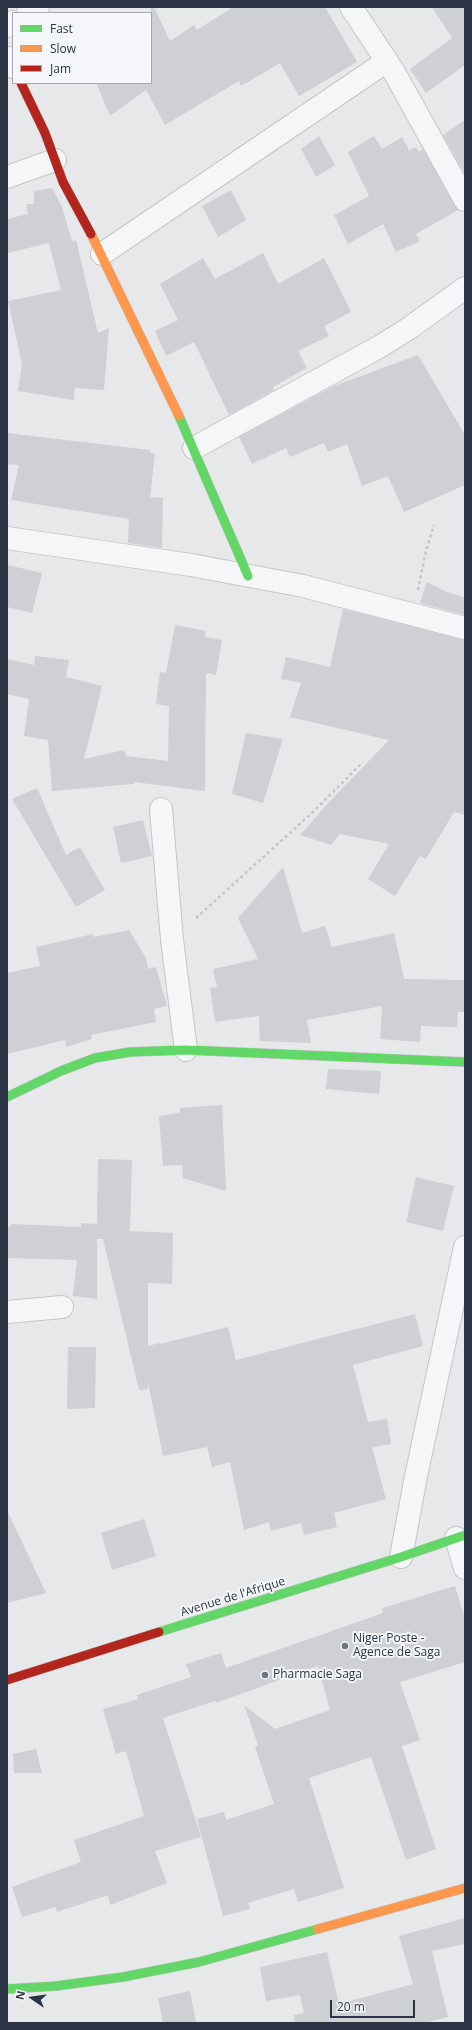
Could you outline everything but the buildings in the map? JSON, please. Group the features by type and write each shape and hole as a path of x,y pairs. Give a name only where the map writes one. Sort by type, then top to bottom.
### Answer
{"street":[{"path":"352,7 387,62 465,200"},
{"path":"102,254 387,62"},
{"path":"22,84 46,133 63,182 102,254 194,448 248,576"},
{"path":"7,178 55,160"},
{"path":"194,448 379,347 408,329 465,288"},
{"path":"7,538 176,562 303,586 465,628"},
{"path":"161,809 172,940 186,1050"},
{"path":"7,1097 61,1071 95,1058 130,1052 186,1050 465,1062"},
{"path":"401,1557 416,1476 465,1247"},
{"path":"7,1312 62,1307"},
{"path":"461,1536 465,1568"},
{"name":"Avenue de l'Afrique","path":"7,1680 401,1557 461,1536"},
{"path":"7,1989 56,1986 123,1977 199,1962 465,1888"}],"path":[{"path":"413,614 426,551 434,525"},
{"path":"172,940 312,813 362,763"}],"traffic: fast":[{"path":"179,416 248,576"},
{"path":"7,1097 61,1071 95,1058 130,1052 186,1050 465,1062"},
{"path":"159,1632 401,1557 465,1535"},
{"path":"7,1989 56,1986 123,1977 199,1962 318,1929"}],"traffic: slow":[{"path":"91,234 179,416"},
{"path":"318,1929 465,1888"}],"traffic: jam":[{"path":"21,84 45,133 63,182 91,234"},
{"path":"7,1680 159,1632"}],"place":[{"name":"Niger Poste - Agence de Saga","path":"345,1646"},
{"name":"Pharmacie Saga","path":"265,1675"}]}
